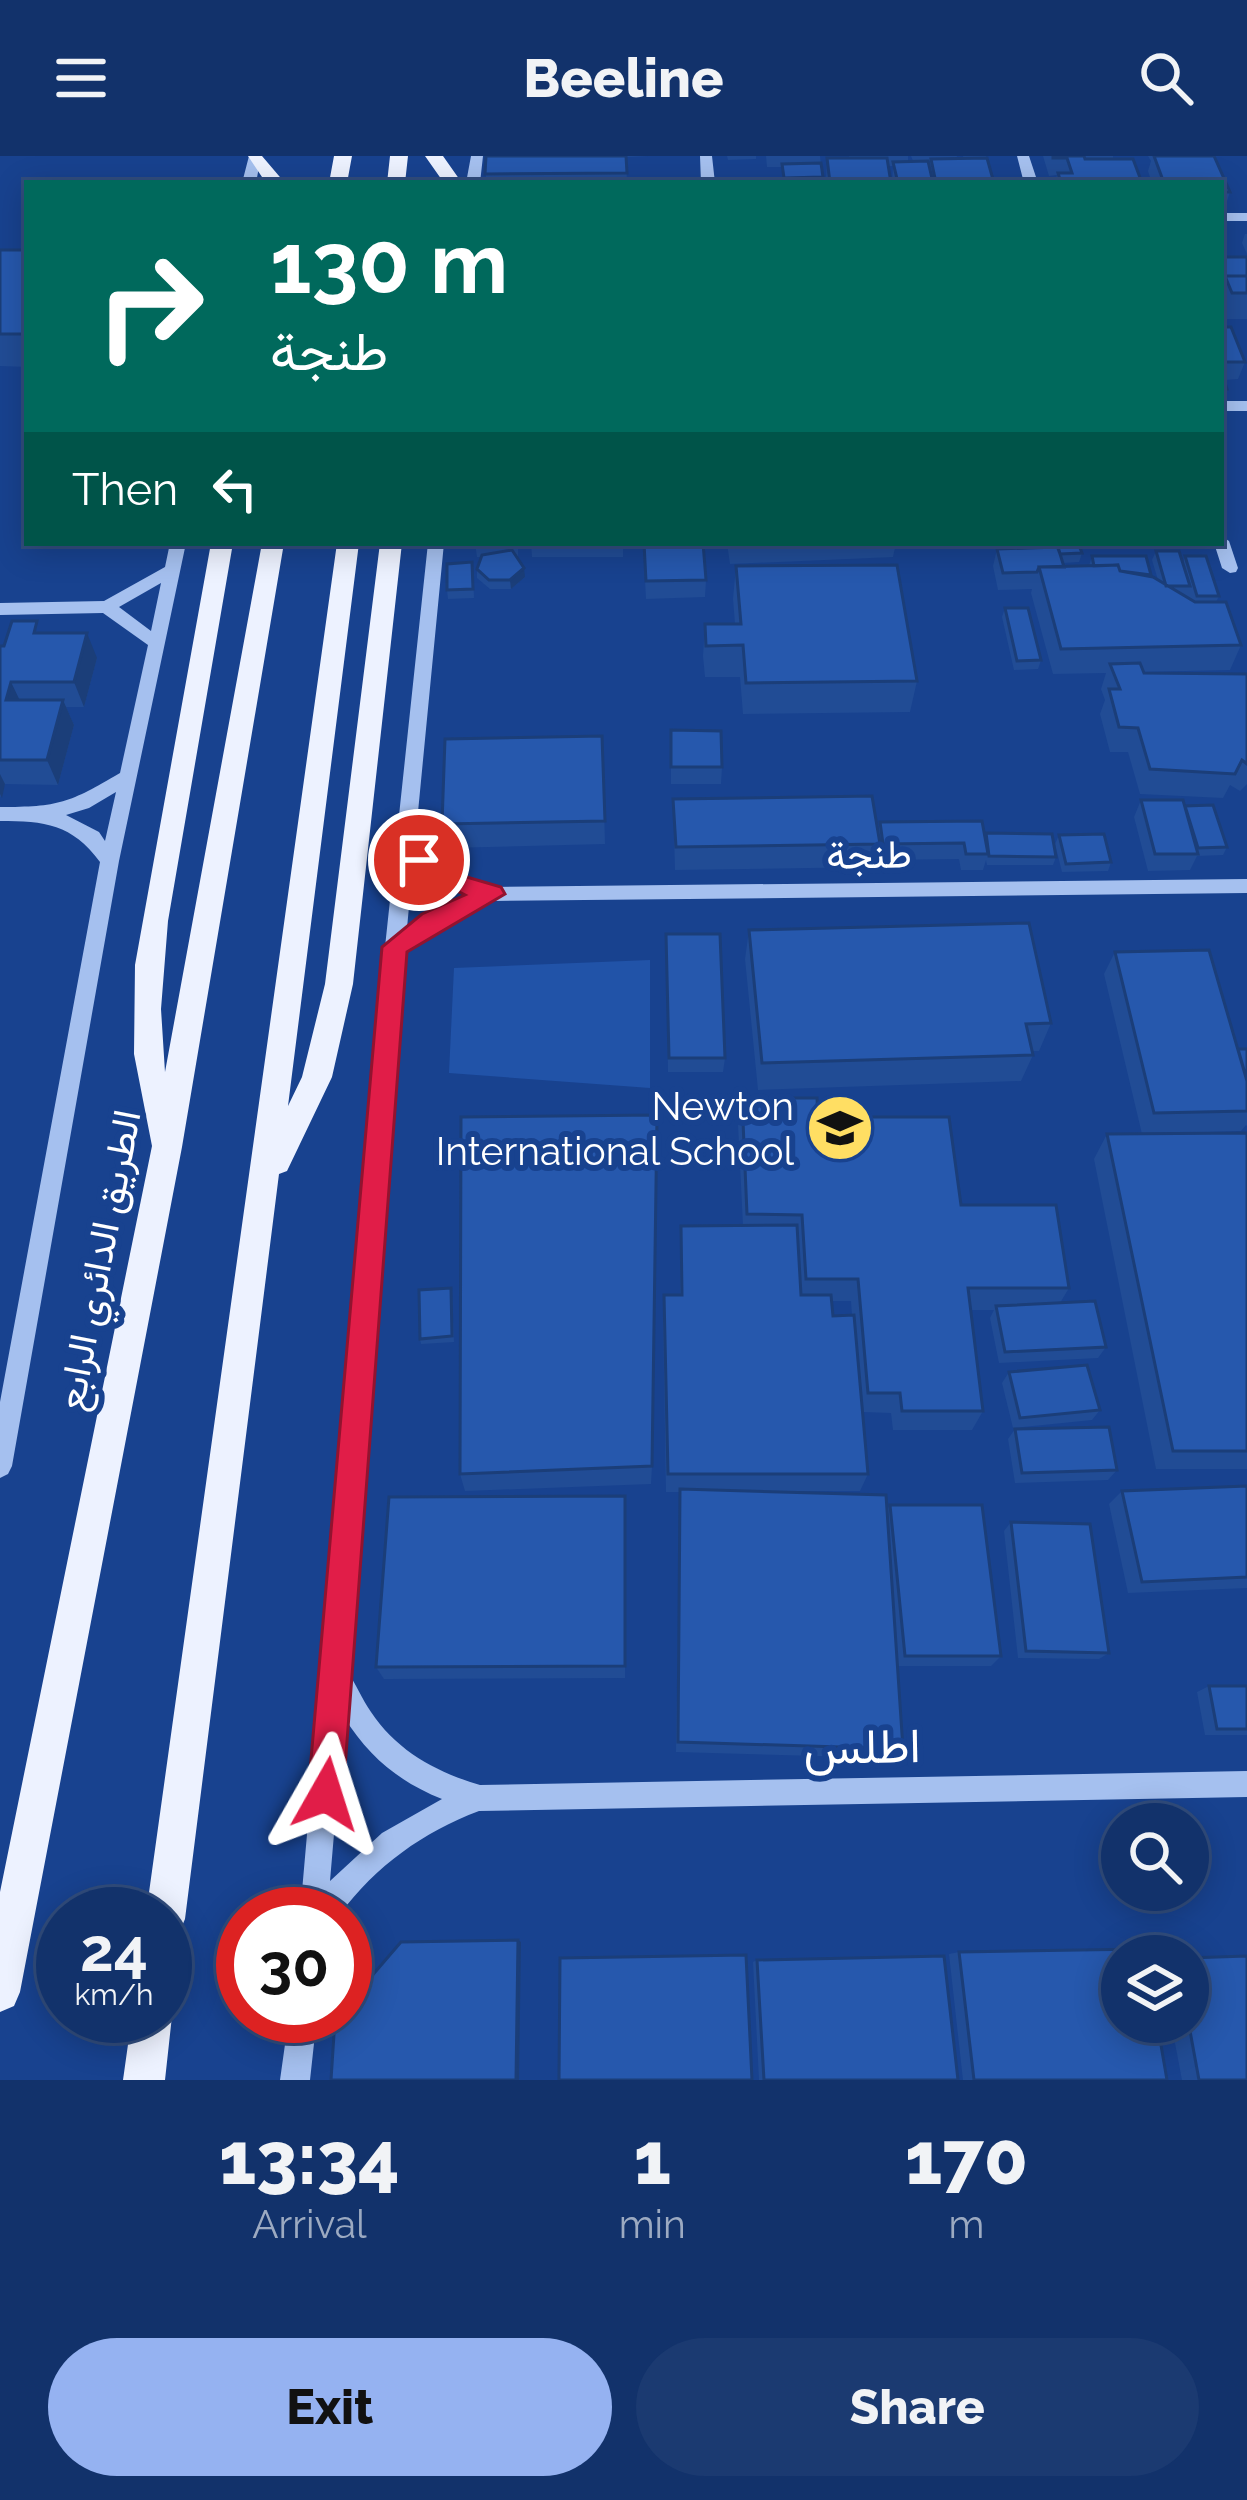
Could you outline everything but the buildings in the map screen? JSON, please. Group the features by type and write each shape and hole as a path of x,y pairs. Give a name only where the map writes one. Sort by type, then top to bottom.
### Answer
{"main road":[{"path":"255,158 284,178"},
{"path":"167,1147 149,1079 143,1012 163,863 221,546"},
{"name":"الطريق الدائري الرابع","path":"0,1992 167,1147 272,546"},
{"path":"169,1887 268,1178 348,546"},
{"path":"268,1178 316,1077 339,984 391,546"},
{"path":"144,2080 149,2043"}],"street":[{"name":"الطريق الدائري الرابع","path":"0,1466 110,862 177,546"},
{"path":"321,1887 395,947 436,546"},
{"path":"1223,546 1230,568"},
{"path":"0,609 107,608 142,592 172,570"},
{"path":"107,608 156,643"},
{"path":"0,814 48,814 82,803 128,777"},
{"path":"48,814 92,837 110,862"},
{"name":"طنجة","path":"407,847 434,872 492,894 1247,886"},
{"name":"طنجة","path":"395,947 430,921 492,894"},
{"name":"اطلس","path":"337,1673 350,1705 389,1757 416,1776 479,1798"},
{"name":"اطلس","path":"345,1887 387,1844 447,1808 479,1798 1247,1784"},
{"path":"295,2080 300,2043"}],"shaded area":[{"path":"650,960 650,1088 449,1073 454,968"}],"place":[{"name":"Newton International School","path":"840,1128"}],"route":[{"path":"326,1794 395,947 430,921 492,894 452,881 419,860"}]}
